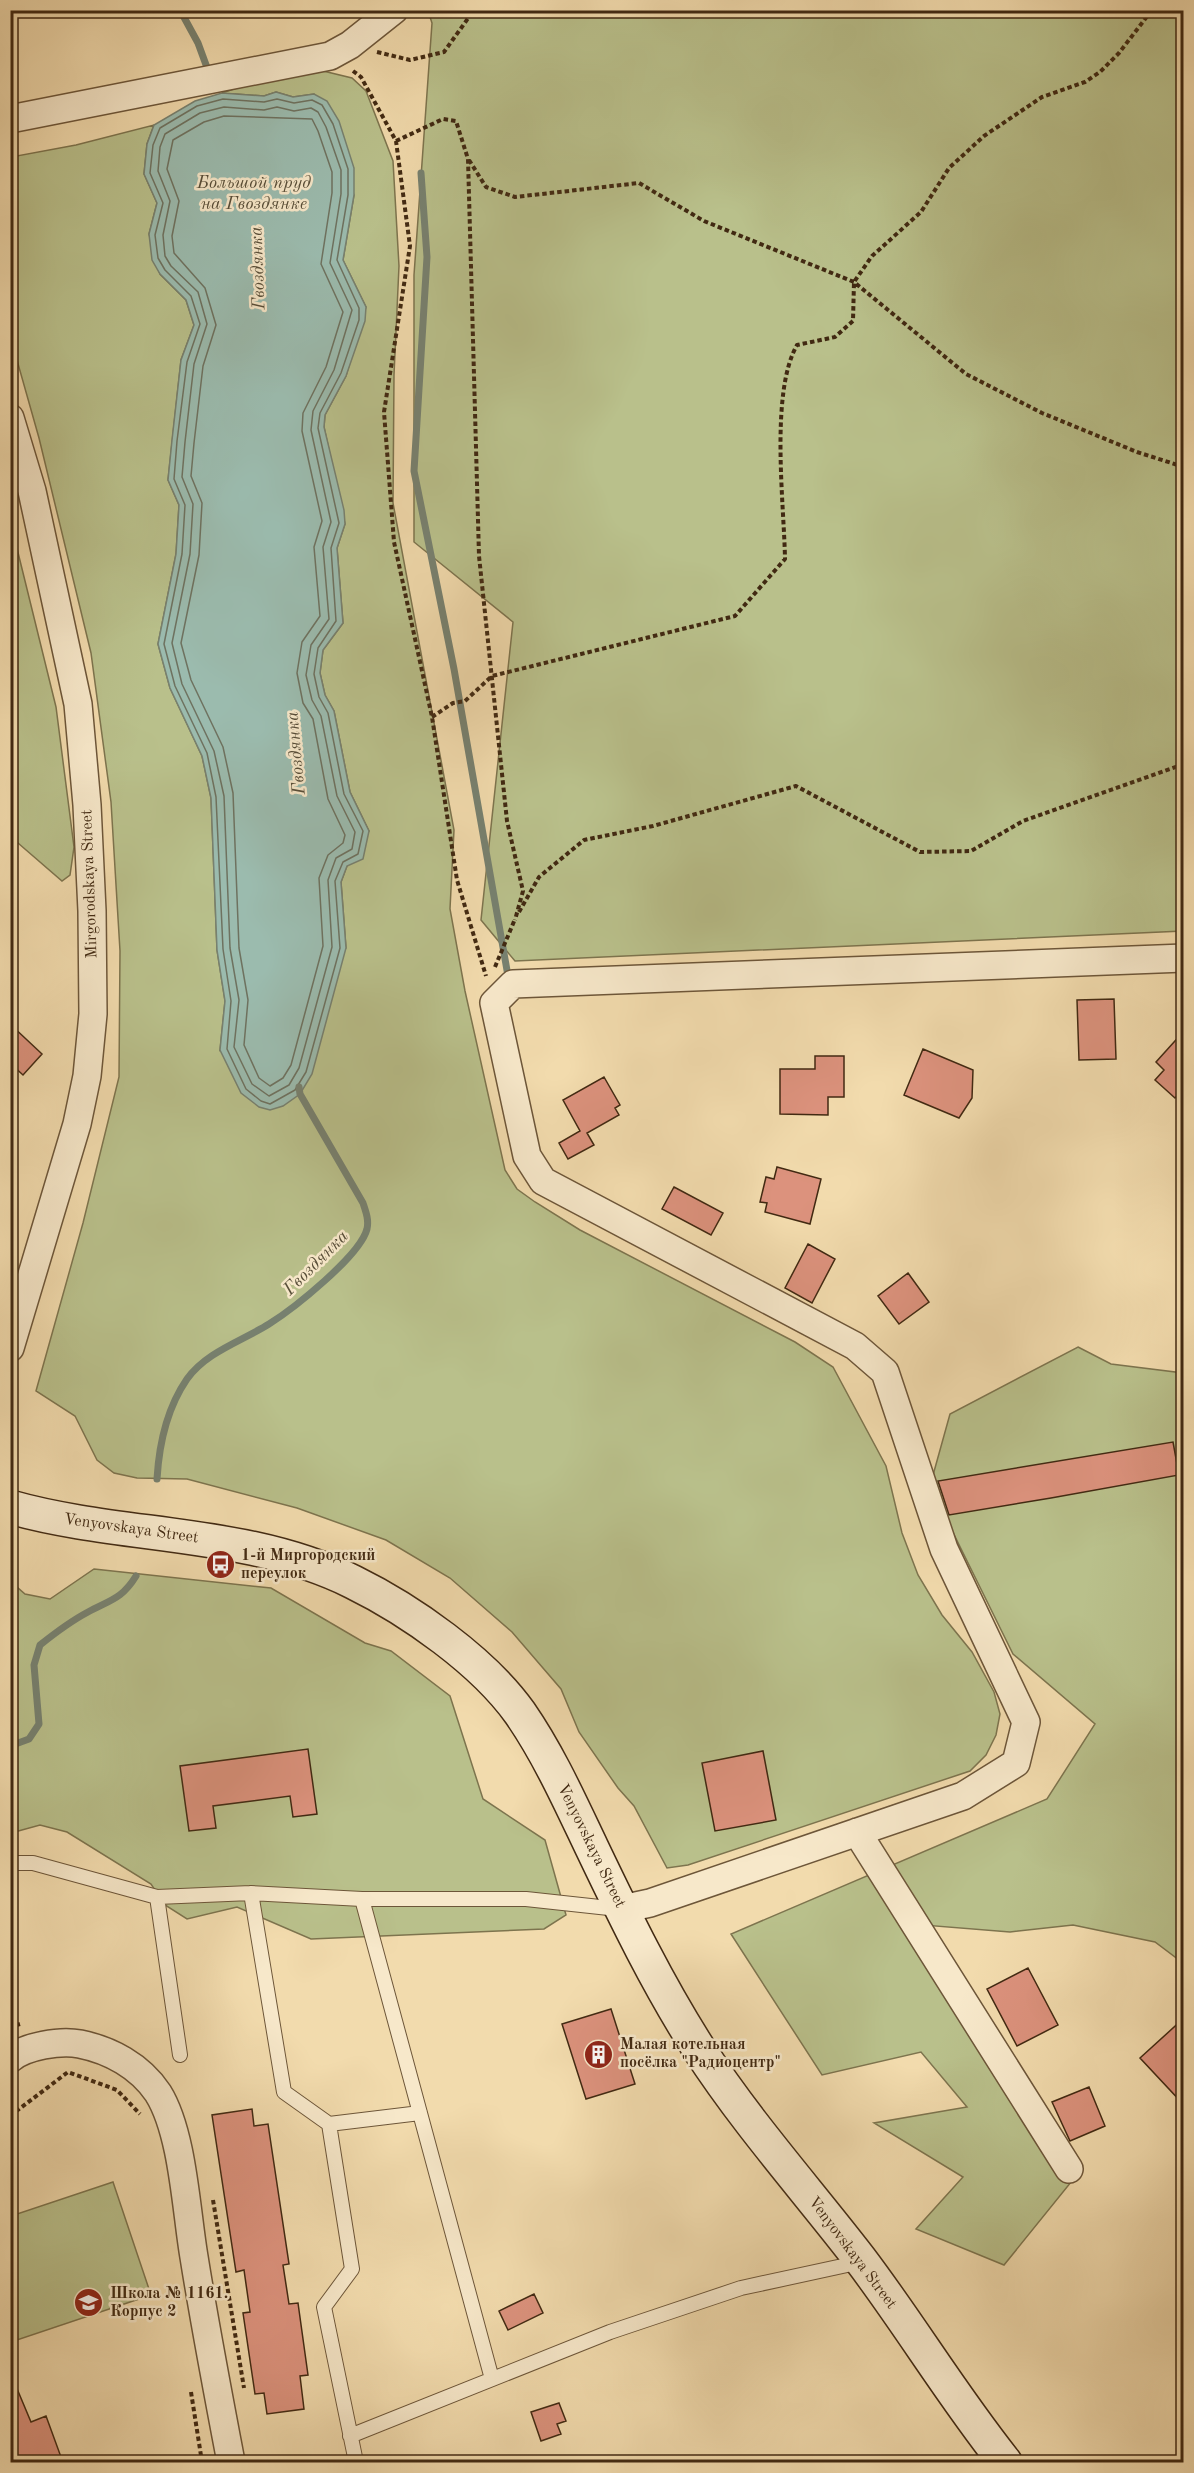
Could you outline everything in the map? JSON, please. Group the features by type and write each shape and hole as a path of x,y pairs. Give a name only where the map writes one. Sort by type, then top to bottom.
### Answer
{"street":[{"path":"10,119 340,51 394,10"},
{"name":"Mirgorodskaya Street","path":"10,418 32,491 78,704 87,805 93,1014 87,1076 77,1124 10,1348"},
{"path":"622,1909 650,1903 963,1796 1016,1763 1026,1722 944,1549 885,1372 855,1346 543,1181 527,1156 494,1003 513,984 1184,958"},
{"name":"Venyovskaya Street","path":"10,1507 83,1524 223,1542 273,1552 333,1573 402,1609 442,1636 518,1710 556,1773 664,1994 731,2098 861,2262 997,2455"},
{"path":"857,1832 1069,2169"},
{"path":"10,2059 40,2047 69,2041 98,2047 122,2057 158,2092 173,2127 203,2316 231,2463"}],"lane":[{"path":"10,1863 33,1863 157,1897 251,1893 362,1899 526,1899 622,1909"},
{"path":"251,1893 284,2092 329,2124 420,2113"},
{"path":"157,1897 180,2055"},
{"path":"362,1899 492,2379"},
{"path":"329,2124 352,2269 324,2307 356,2463"},
{"path":"350,2436 610,2332 741,2288 861,2262"}],"path":[{"path":"340,51 410,60 444,52 474,10"},
{"path":"432,717 453,703 465,701 492,676 735,616 785,559 782,417 789,360 797,345 835,337 853,321 854,282 872,256 921,212 949,168 978,142 1042,97 1085,82 1100,72 1152,10"},
{"path":"340,51 361,77 396,141 410,246 384,412 394,542 432,717 458,880 488,981 515,920 538,877 584,840 653,826 796,786 920,852 971,851 1023,821 1184,764"},
{"path":"396,141 443,119 456,121 468,159 486,187 515,197 639,183 704,221 854,282 966,374 1042,413 1137,452 1184,467"},
{"path":"468,159 479,556 507,821 523,891 515,920"},
{"path":"10,2116 68,2072 117,2090 144,2117"},
{"path":"189,2381 202,2463"}],"green space":[{"path":"428,11 1183,11 1183,931 515,961 481,920 513,622 414,542 414,275 432,23"},
{"path":"319,70 352,78 366,91 393,161 399,266 394,375 393,503 454,830 450,909 465,991 505,1170 517,1189 580,1230 795,1342 833,1367 886,1466 902,1533 918,1575 942,1615 972,1652 994,1692 1000,1714 996,1735 986,1755 970,1771 688,1865 667,1868 634,1806 618,1788 579,1732 561,1689 512,1632 450,1578 386,1540 297,1508 187,1479 137,1478 114,1473 97,1460 75,1416 36,1391 83,1223 119,1077 120,951 111,802 91,653 39,438 11,339 11,157 76,145 154,125 147,144 144,174 157,203 149,234 160,274 186,300 194,325 181,360 168,480 179,505 176,554 158,644 170,688 202,756 211,798 217,950 225,1001 220,1050 346,948 341,882 347,866 369,831 350,792 334,711 325,695 320,673 323,650 343,623 337,548 345,524 324,427 325,415 346,376 366,307 343,260 354,195 314,94 293,97 276,92 264,96 222,93 263,79"},
{"path":"11,524 56,707 74,847 70,875 62,881 11,837"},
{"path":"1078,1347 1111,1364 1183,1373 1183,1963 1155,1942 1073,1925 1010,1932 924,1925 1080,2171 1004,2265 916,2229 963,2177 874,2123 967,2107 921,2052 822,2075 731,1934 1047,1799 1095,1724 1013,1654 930,1486 950,1414"},
{"path":"94,1569 271,1588 365,1643 391,1651 450,1696 483,1799 545,1840 566,1915 544,1929 311,1939 237,1907 187,1919 165,1905 151,1884 67,1832 40,1825 11,1833 10,1581 25,1594 50,1599"},
{"path":"113,2182 151,2295 11,2342 11,2216"}],"water":[{"name":"Большой пруд на Гвоздянке","path":"276,92 293,97 314,94 327,101 339,121 354,168 354,195 343,260 366,307 365,321 346,376 325,415 324,427 344,510 345,524 337,548 343,623 323,650 320,673 325,695 334,711 350,792 369,831 363,859 347,866 341,882 346,948 312,1074 300,1094 283,1106 270,1110 259,1107 241,1093 220,1050 225,1001 217,950 211,798 202,756 170,688 158,644 176,554 179,505 168,480 181,360 194,325 186,300 160,274 152,260 149,234 157,203 144,174 147,144 154,125 195,101 222,93 264,96"}],"building":[{"path":"1114,999 1116,1059 1079,1060 1077,1000"},
{"path":"10,1024 42,1054 23,1075 10,1063"},
{"path":"1184,1031 1184,1089 1175,1098 1155,1080 1164,1070 1156,1062"},
{"path":"923,1049 973,1070 972,1098 959,1118 904,1095"},
{"path":"815,1056 844,1056 844,1097 828,1097 828,1115 780,1114 780,1069 815,1069"},
{"path":"604,1077 620,1105 615,1108 619,1115 587,1133 594,1145 568,1159 559,1143 580,1131 563,1100"},
{"path":"777,1167 821,1179 810,1224 765,1212 767,1203 760,1202 766,1177 774,1179"},
{"path":"674,1187 723,1213 711,1235 662,1209"},
{"path":"808,1244 835,1259 812,1303 785,1288"},
{"path":"908,1273 929,1302 899,1324 878,1296"},
{"path":"1173,1442 1179,1475 949,1515 938,1481"},
{"path":"308,1749 317,1814 293,1817 290,1796 213,1806 216,1828 189,1831 180,1766"},
{"path":"763,1751 776,1820 715,1831 702,1763"},
{"path":"1028,1968 1058,2025 1017,2046 987,1989"},
{"name":"Малая котельная посёлка \"Радиоцентр\"","path":"611,2009 635,2084 586,2099 562,2024"},
{"path":"1184,2018 1184,2105 1140,2058"},
{"path":"1089,2087 1105,2126 1070,2141 1052,2102"},
{"path":"252,2109 254,2126 268,2124 289,2264 283,2265 289,2304 298,2303 308,2375 300,2376 304,2409 267,2414 264,2393 255,2394 243,2313 250,2312 244,2270 236,2272 212,2115"},
{"path":"534,2294 543,2313 508,2330 499,2311"},
{"path":"10,2372 31,2422 46,2416 61,2457 47,2463 10,2463"},
{"path":"559,2403 566,2421 557,2424 561,2434 541,2441 531,2412"}],"waterway":[{"name":"Гвоздянка","path":"180,10 198,43 209,73"},
{"path":"421,173 427,257 414,471 454,669 508,976"},
{"name":"Гвоздянка","path":"157,1479 162,1440 169,1414 187,1379 214,1354 269,1324 309,1294 352,1253 367,1229 363,1203 300,1094 299,1087"},
{"name":"Гвоздянка","path":"10,1746 29,1739 39,1724 34,1665 40,1645 75,1619 126,1590 136,1576"}],"place":[{"name":"1-й Миргородский переулок","path":"220,1565"},
{"name":"Малая котельная посёлка \"Радиоцентр\"","path":"599,2054"},
{"name":"Школа № 1161. Корпус 2","path":"89,2303"}]}
